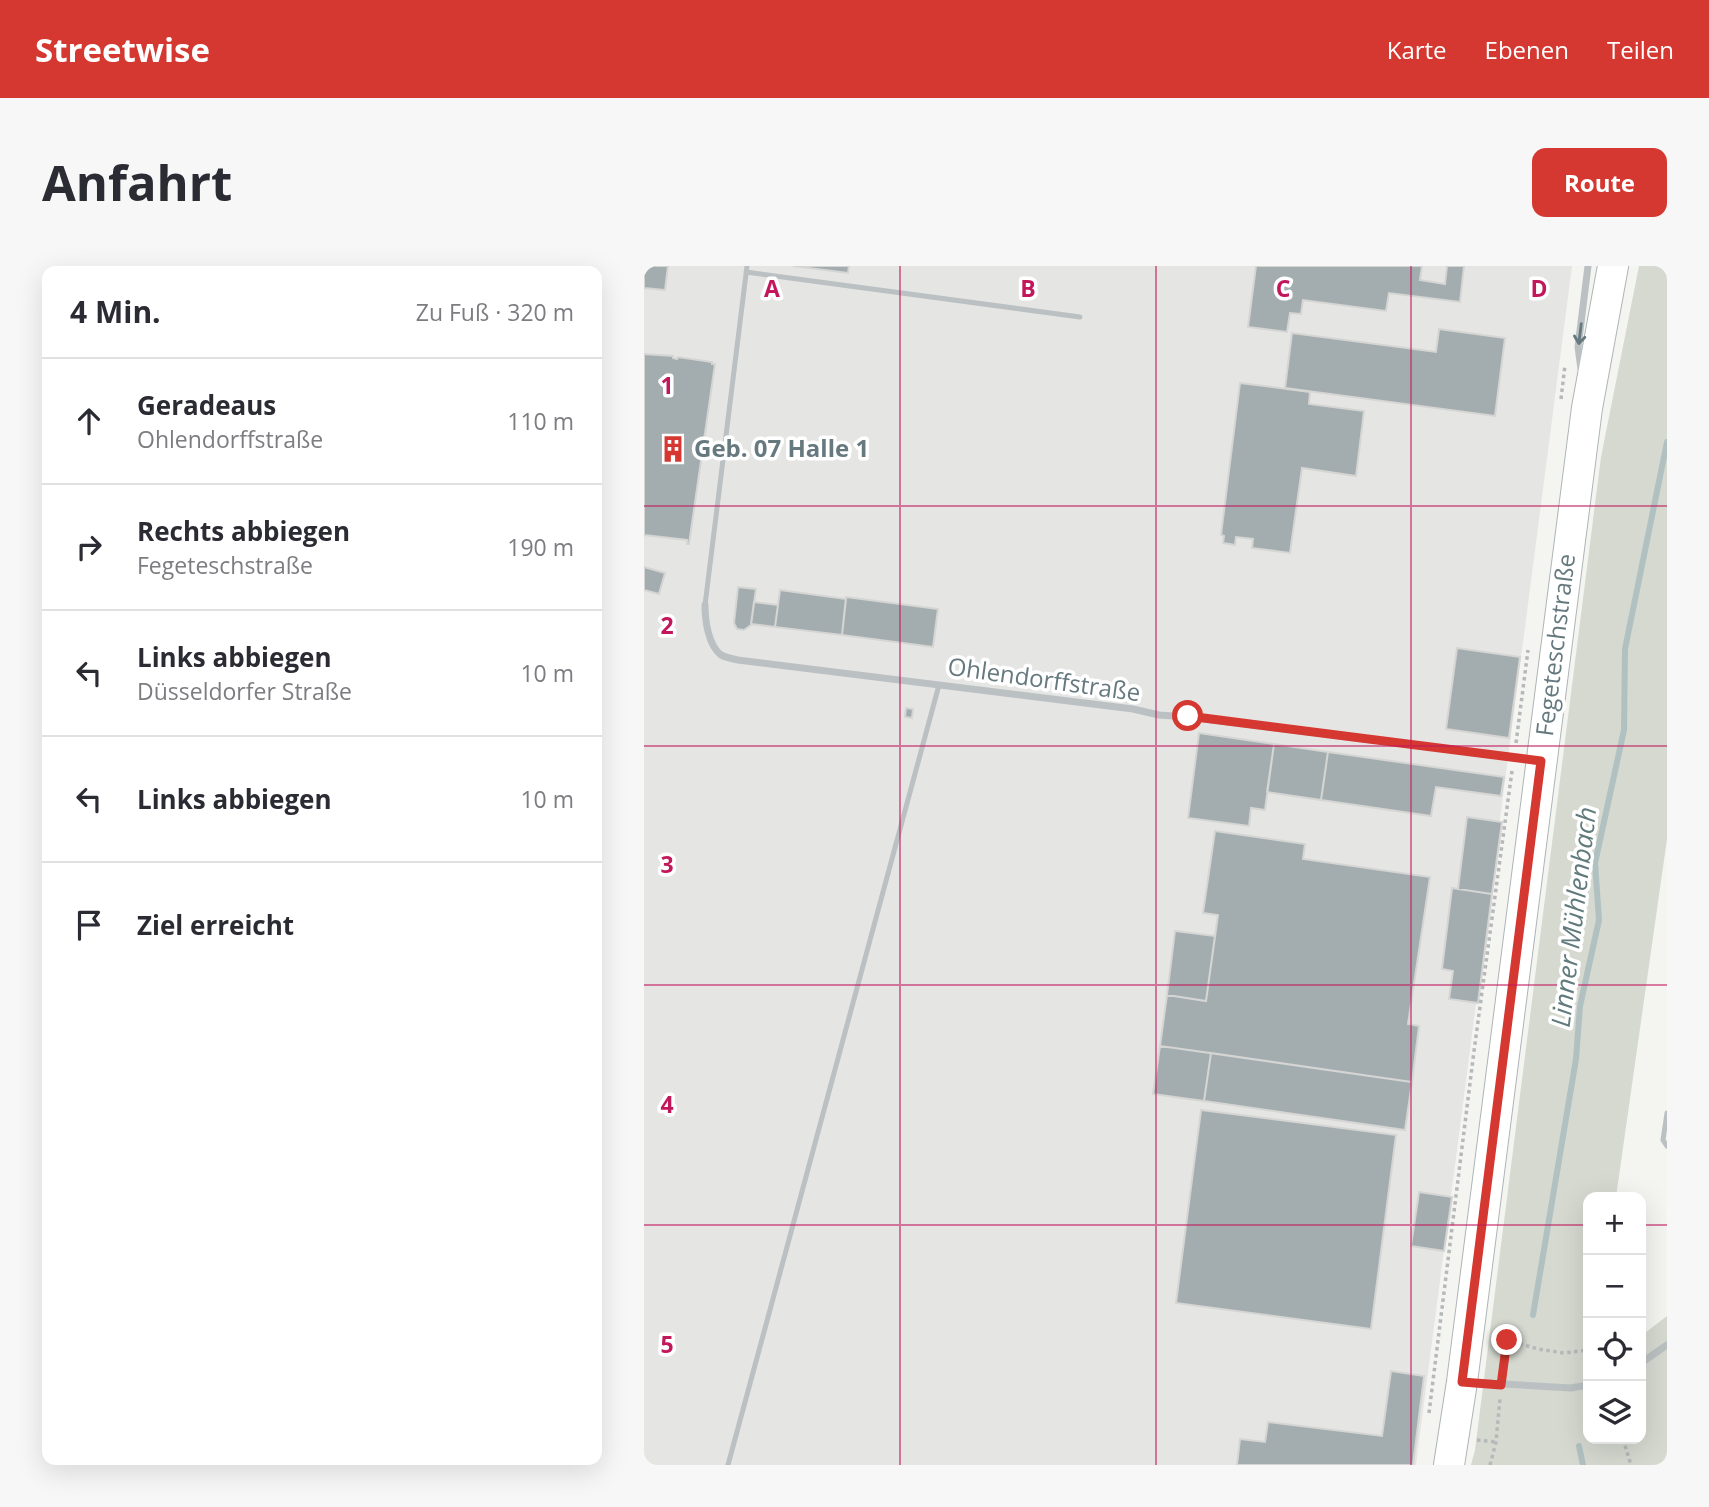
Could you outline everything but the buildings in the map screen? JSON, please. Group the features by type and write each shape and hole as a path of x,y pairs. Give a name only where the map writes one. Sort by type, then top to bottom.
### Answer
{"main road":[{"name":"Fegeteschstraße","path":"1449,1465 1462,1382 1528,759 1574,403 1613,266"}],"street":[{"name":"Fegeteschstraße","path":"1574,403 1588,266"},
{"name":"Ohlendorffstraße","path":"705,605 705,624 711,640 720,654 737,660 1133,709 1159,715 1188,716 1528,759"},
{"path":"1646,1360 1667,1345"},
{"path":"1462,1382 1571,1388 1583,1386"}],"lane":[{"path":"705,605 747,269 1080,317"},
{"path":"728,1465 939,685"},
{"path":"1667,1113 1663,1140 1667,1146"}],"path":[{"path":"1566,358 1574,403"},
{"path":"1429,1419 1474,1051 1528,759 1528,647"},
{"path":"1490,1465 1496,1442 1507,1340 1564,1353 1583,1351"},
{"path":"1625,1444 1631,1465"}],"shaded area":[{"path":"644,266 1572,266 1416,1465 644,1465"},
{"path":"1639,266 1667,266 1667,839 1617,1192 1583,1192 1583,1444 1646,1444 1646,1332 1667,1316 1667,1465 1471,1465 1475,1450 1601,457"}],"waterway":[{"name":"Linner Mühlenbach","path":"1533,1315 1576,1059 1580,1006 1599,920 1595,863 1624,730 1625,649 1667,442"},
{"name":"Linner Mühlenbach","path":"1579,1446 1583,1465"}],"place":[{"name":"Geb. 07 Halle 1","path":"673,449"}],"route":[{"path":"1188,716 1541,761 1462,1382 1501,1385 1507,1340"}]}
